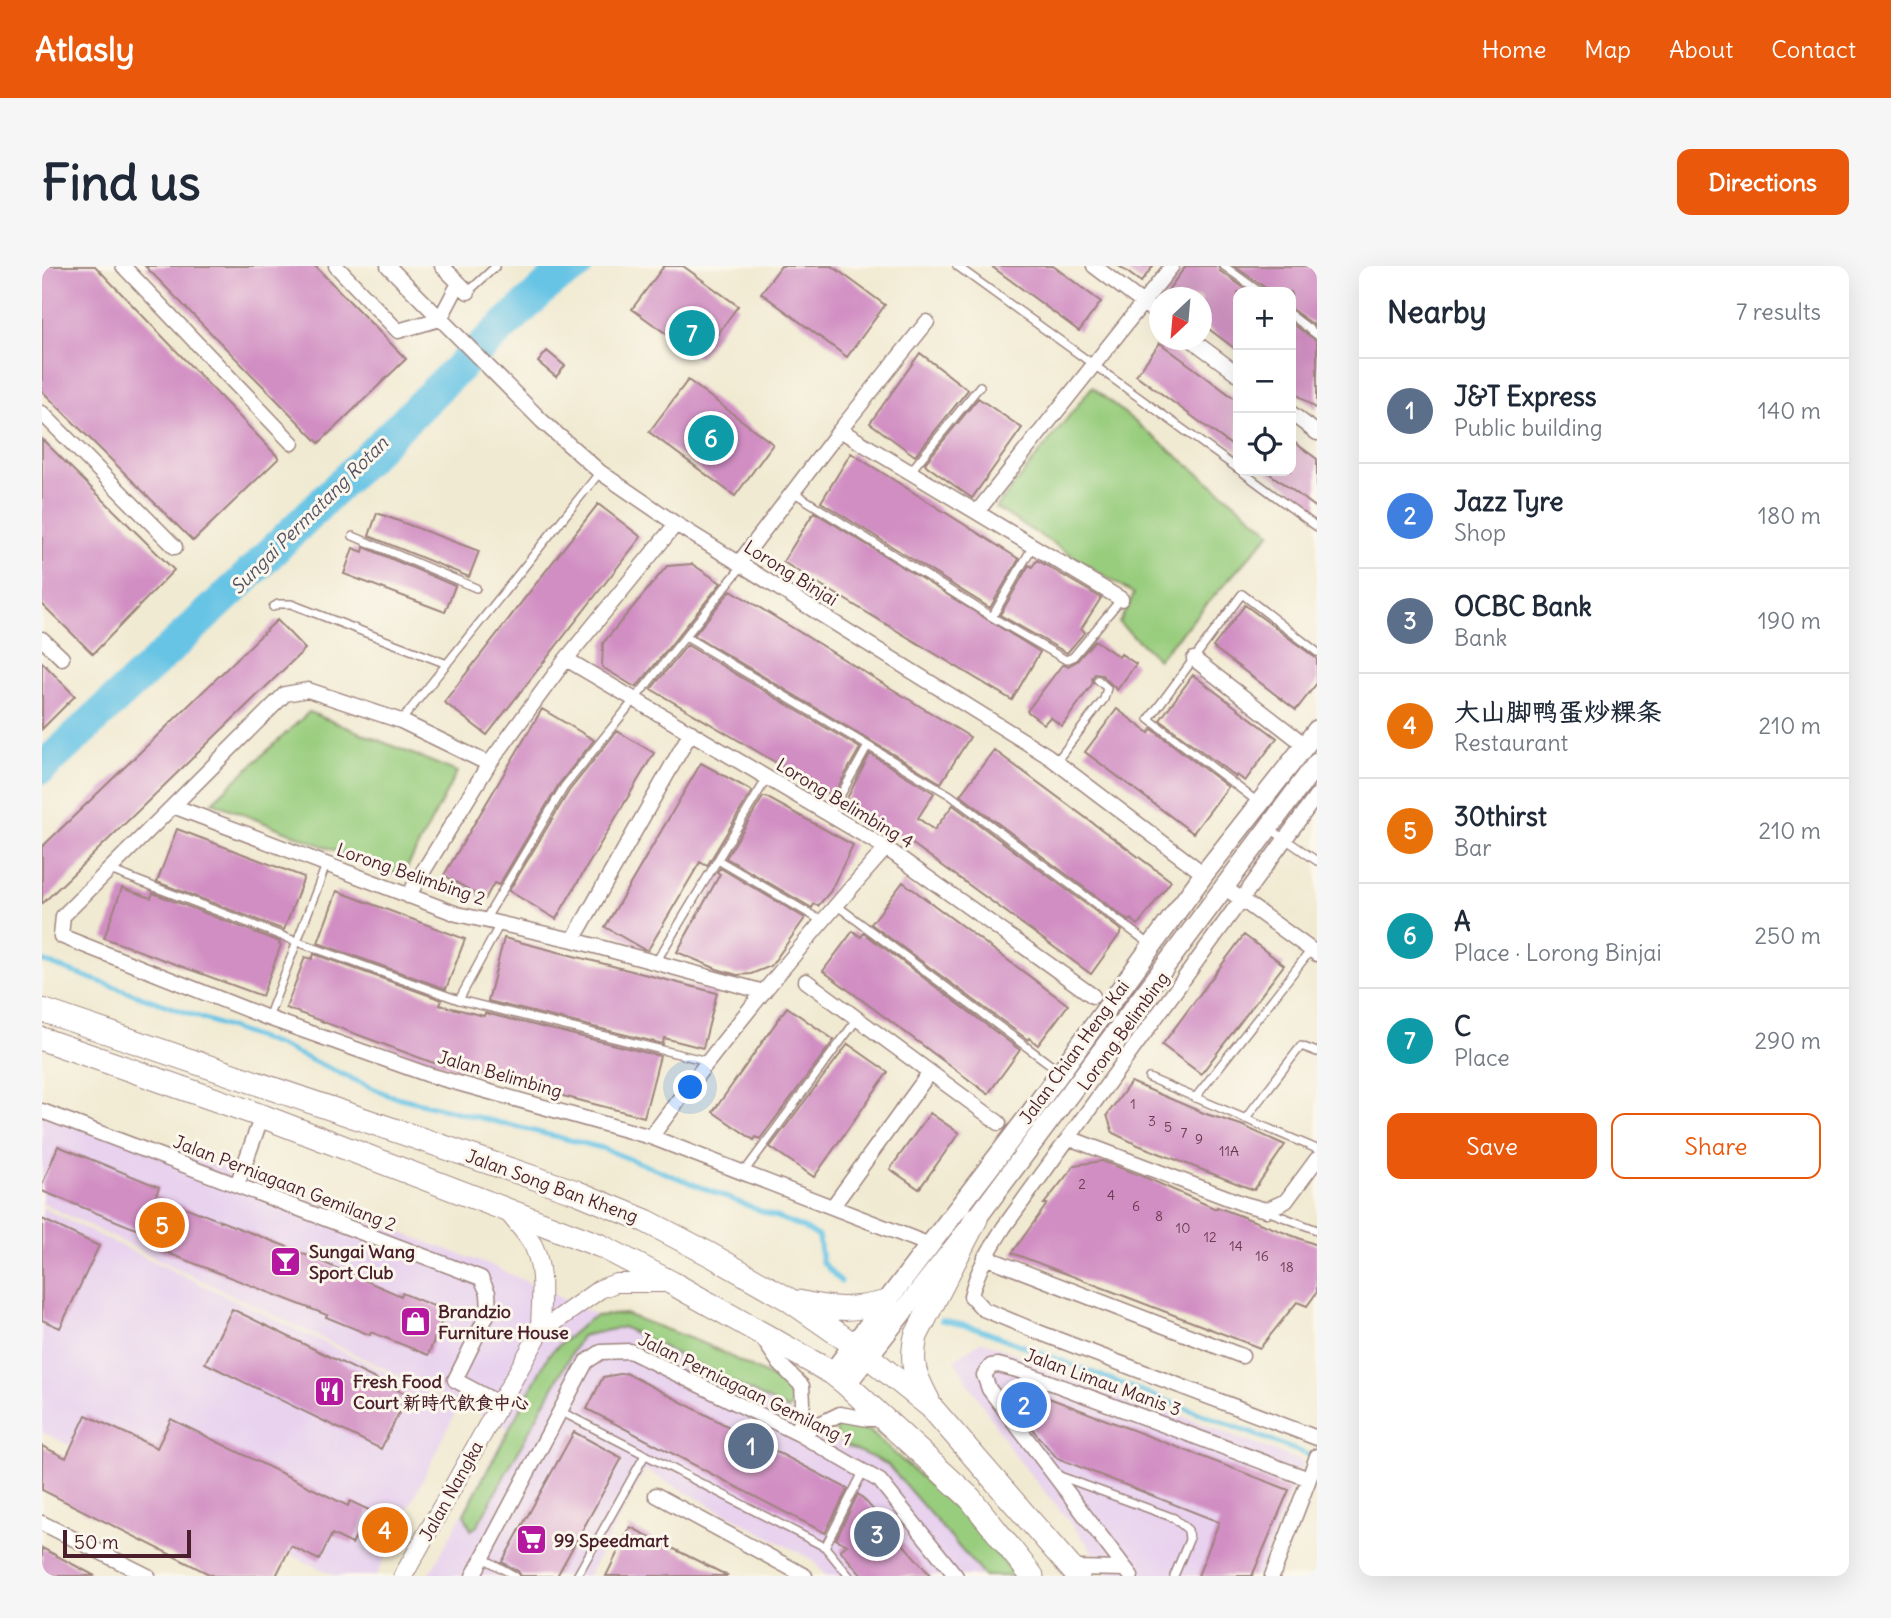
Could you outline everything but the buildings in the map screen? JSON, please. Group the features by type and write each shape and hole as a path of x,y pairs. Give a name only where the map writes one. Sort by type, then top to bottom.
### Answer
{"main road":[{"name":"Jalan Chian Heng Kai","path":"861,1351 887,1302 1060,1072 1204,874 1311,737"},
{"name":"Jalan Chian Heng Kai","path":"839,1379 976,1219 1317,764"},
{"name":"Jalan Song Ban Kheng","path":"42,1010 576,1192 646,1221 788,1299 861,1351 931,1407 1075,1572"},
{"name":"Jalan Song Ban Kheng","path":"42,1039 262,1116 505,1208 601,1246 672,1283 839,1379 970,1497 1032,1576"},
{"path":"931,1407 914,1371 912,1354 916,1336 976,1219"},
{"path":"788,1299 826,1308 858,1309 887,1302"}],"street":[{"path":"123,266 292,443"},
{"path":"336,266 398,331 440,319 464,288 442,266"},
{"name":"Lorong Binjai","path":"388,266 541,421 600,472 676,524 1056,762 1204,874"},
{"path":"1094,266 1149,308"},
{"path":"977,512 1172,266"},
{"path":"741,564 839,430 927,322"},
{"path":"1206,350 1233,370"},
{"path":"42,413 175,547"},
{"path":"1296,417 1317,433"},
{"path":"839,430 1121,599"},
{"path":"408,896 489,764 566,659 676,524"},
{"path":"42,639 62,658"},
{"name":"Lorong Belimbing 4","path":"566,659 887,848 1093,996"},
{"path":"1194,659 1311,737"},
{"path":"110,870 285,694 308,690 401,722 489,764"},
{"path":"573,940 691,732"},
{"name":"Lorong Belimbing","path":"1317,795 1004,1227 985,1257 971,1296 983,1309 1038,1332 1317,1438"},
{"name":"Lorong Belimbing 2","path":"173,807 457,915 573,940 764,992"},
{"path":"650,1137 707,1061 822,921 887,848"},
{"name":"Jalan Belimbing","path":"110,870 63,916 61,936 268,1018 429,1075 650,1137 930,1245"},
{"path":"1224,887 1314,952"},
{"path":"806,981 999,1123"},
{"path":"833,1206 930,1072"},
{"name":"Jalan Perniagaan Gemilang 2","path":"42,1111 481,1278 488,1293 489,1311 455,1380 500,1404"},
{"path":"237,1185 262,1116"},
{"path":"1069,1138 1266,1210 1286,1201 1317,1159"},
{"name":"Jalan Nangka","path":"505,1208 532,1243 538,1259 541,1273 540,1332"},
{"path":"985,1257 1242,1356"},
{"name":"Jalan Nangka","path":"403,1576 540,1332 600,1289 616,1283 672,1283"},
{"path":"759,1333 780,1364 802,1386 799,1434"},
{"name":"Jalan Perniagaan Gemilang 1","path":"473,1576 586,1362 601,1352 630,1350 799,1434 880,1481 956,1576"},
{"name":"Jalan Limau Manis 3","path":"1128,1572 989,1389 984,1375 991,1366 1017,1370 1312,1468 1272,1576"},
{"path":"799,1434 840,1414 885,1419"},
{"path":"656,1495 805,1576"},
{"path":"42,1523 148,1576"},
{"path":"1075,1572 1128,1572"}],"lane":[{"path":"464,288 496,266"},
{"path":"957,266 1233,465"},
{"path":"1224,266 1253,287"},
{"path":"1296,319 1317,335"},
{"path":"910,472 980,386"},
{"path":"401,722 600,472"},
{"path":"1248,476 1317,527"},
{"path":"793,492 992,617 1066,660 1073,657 1121,599"},
{"path":"353,536 476,588"},
{"path":"992,617 1033,546"},
{"path":"459,1000 493,922 564,787 636,700 741,564"},
{"path":"1259,803 1149,719 1242,594 1317,652"},
{"path":"273,607 278,604 291,604 447,664"},
{"path":"686,636 950,795 1152,945"},
{"path":"1056,762 1104,699 1107,688 1098,680"},
{"path":"830,815 869,746"},
{"path":"656,962 767,778"},
{"path":"1269,828 1317,861"},
{"path":"718,860 822,921"},
{"path":"268,1018 326,865"},
{"path":"110,870 459,1000 707,1061"},
{"path":"836,905 1060,1072"},
{"path":"1195,1098 1314,952"},
{"path":"744,1172 858,1018"},
{"path":"1245,1118 1301,1046 1317,1052"},
{"path":"1149,1078 1317,1149"},
{"path":"1266,1210 1317,1230"},
{"path":"560,1411 825,1547 849,1576"},
{"path":"577,1576 645,1455"},
{"path":"825,1547 864,1470"},
{"path":"1055,1474 1174,1518 1188,1530 1189,1540 1174,1576"},
{"path":"483,1558 515,1576"}],"shaded area":[{"path":"42,1100 497,1268 788,1410 847,1446 887,1464 984,1576 826,1576 811,1559 645,1470 588,1576 429,1576 508,1428 42,1203"},
{"path":"42,1208 458,1407 376,1576 335,1576 42,1432"},
{"path":"982,1341 1303,1462 1257,1576 1110,1576 1086,1542 1013,1453 954,1360"}],"green space":[{"path":"1092,387 1271,532 1158,659 1119,623 1134,594 996,508"},
{"path":"309,712 457,772 402,877 212,802"},
{"path":"625,1314 710,1346 792,1388 794,1403 788,1410 623,1327 581,1336 477,1526 471,1530 464,1514 550,1353 596,1316"},
{"path":"847,1421 865,1427 963,1515 1016,1576 984,1576 887,1464 847,1446 837,1435 836,1426"}],"waterway":[{"name":"Sungai Permatang Rotan","path":"42,768 236,587 448,378 552,281 577,266"},
{"path":"42,961 280,1046 388,1095 602,1148 804,1228 819,1237 822,1262 841,1282"},
{"path":"941,1320 976,1328 1316,1458"}],"place":[{"name":"C","path":"692,333"},
{"name":"A","path":"711,438"},
{"name":"30thirst","path":"162,1225"},
{"name":"Sungai Wang Sport Club","path":"286,1261"},
{"name":"Brandzio Furniture House","path":"415,1321"},
{"name":"Fresh Food Court 新時代飲食中心","path":"330,1391"},
{"name":"Jazz Tyre","path":"1024,1405"},
{"name":"J&T Express","path":"751,1446"},
{"name":"大山脚鸭蛋炒粿条","path":"385,1530"},
{"name":"OCBC Bank","path":"877,1534"},
{"name":"99 Speedmart","path":"531,1540"}]}
